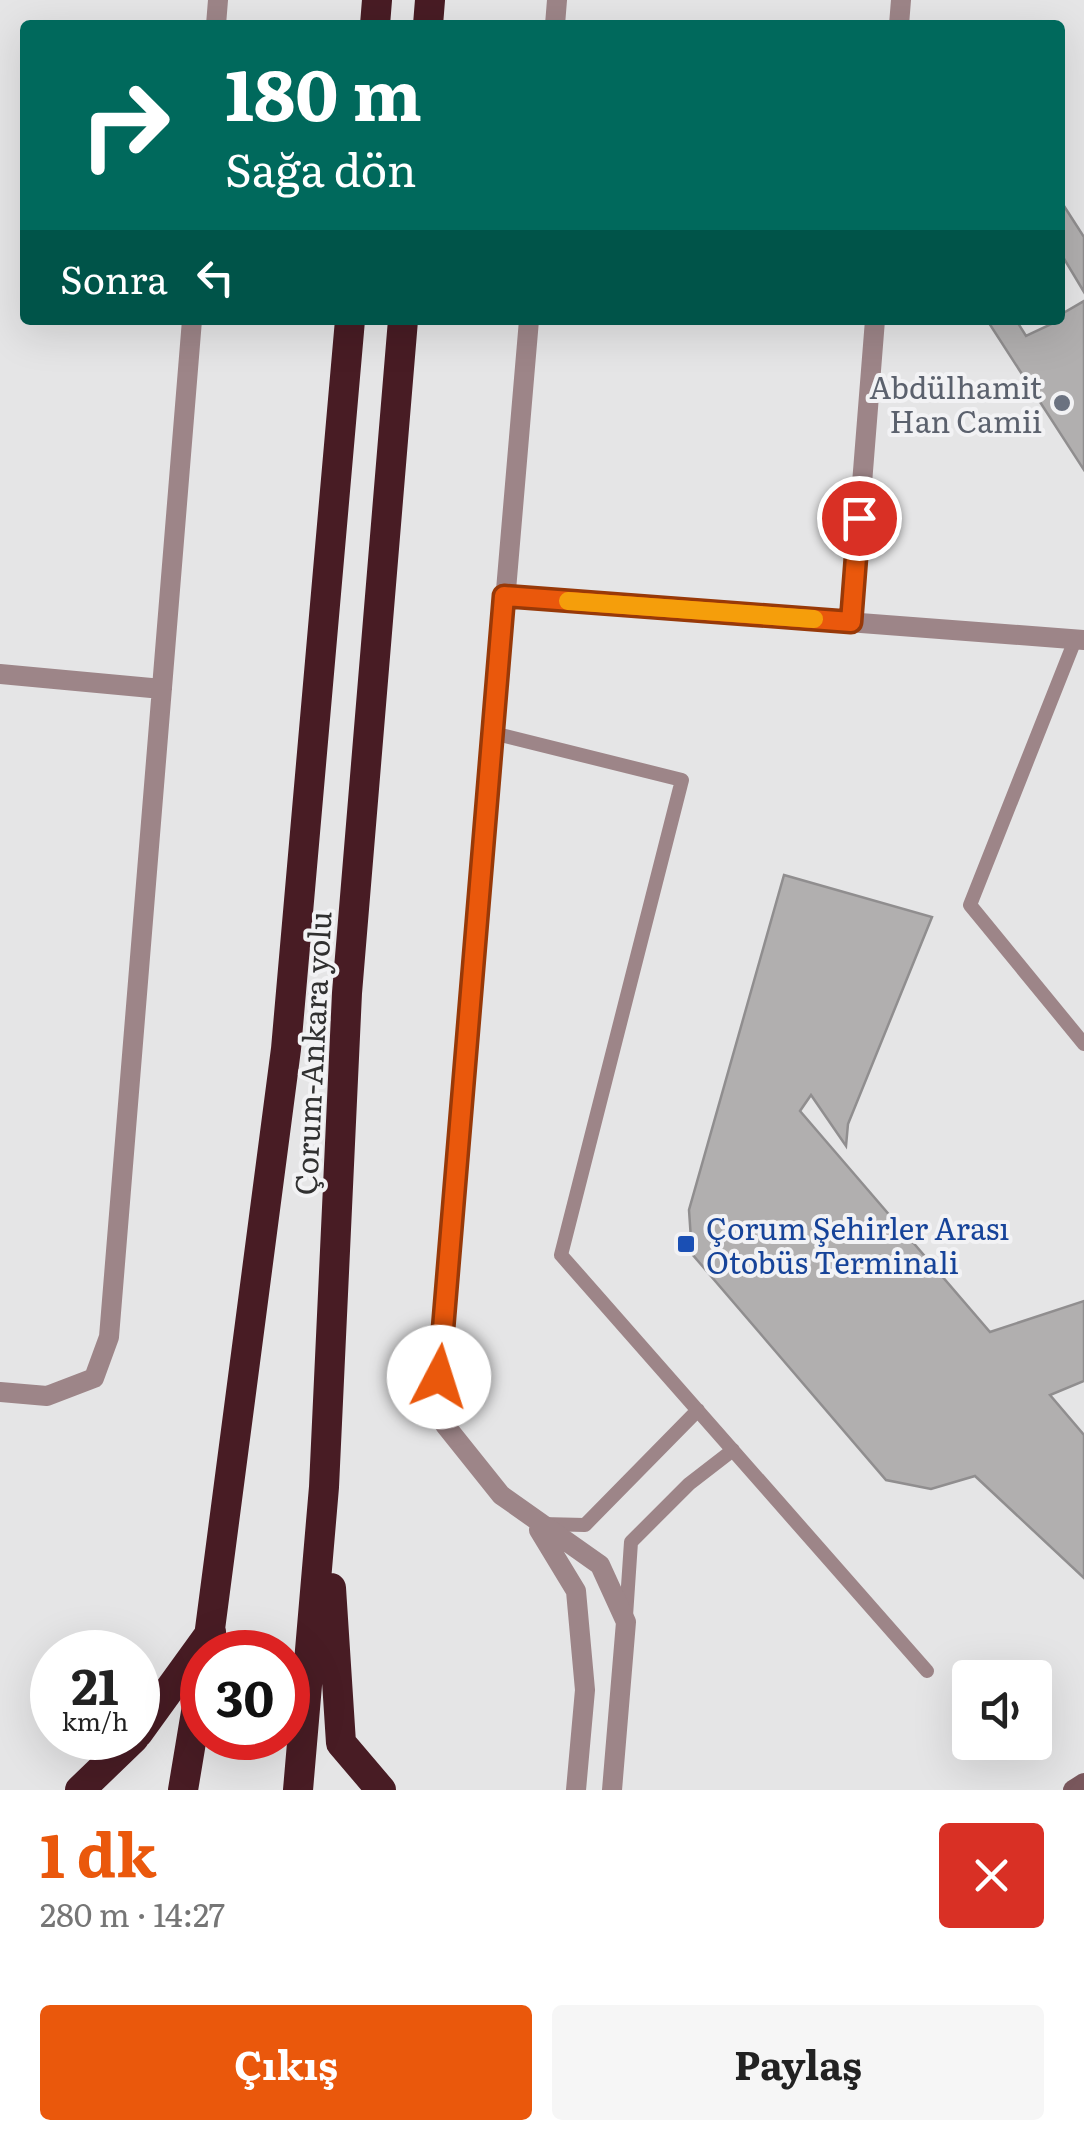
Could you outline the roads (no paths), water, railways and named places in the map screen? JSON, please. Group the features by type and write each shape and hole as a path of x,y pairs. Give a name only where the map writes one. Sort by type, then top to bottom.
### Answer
{"highway":[{"name":"Çorum-Ankara yolu","path":"211,1630 286,1049 350,325"},
{"name":"Çorum-Ankara yolu","path":"298,1790 324,1487 347,993 403,325"},
{"path":"324,1487 341,1743 381,1790"},
{"path":"160,1704 180,1679"},
{"path":"80,1790 111,1760"},
{"path":"183,1790 188,1760"}],"street":[{"path":"0,1392 47,1396 94,1378 110,1337 192,325"},
{"path":"529,325 439,1377 445,1425 501,1495 536,1524 600,1565 626,1622 612,1790"},
{"path":"851,622 875,325"},
{"path":"504,596 1080,640"},
{"path":"0,674 162,688"},
{"path":"536,1524 576,1591 586,1690 576,1790"},
{"path":"1073,1790 1084,1784"}],"lane":[{"path":"1080,640 970,905 1084,1044"},
{"path":"493,733 682,780 562,1255 927,1671"},
{"path":"536,1524 585,1525 698,1410"},
{"path":"626,1622 630,1542 688,1484 733,1450"}],"place":[{"name":"Abdülhamit Han Camii","path":"1062,403"},
{"name":"Çorum Şehirler Arası Otobüs Terminali","path":"686,1244"}]}
